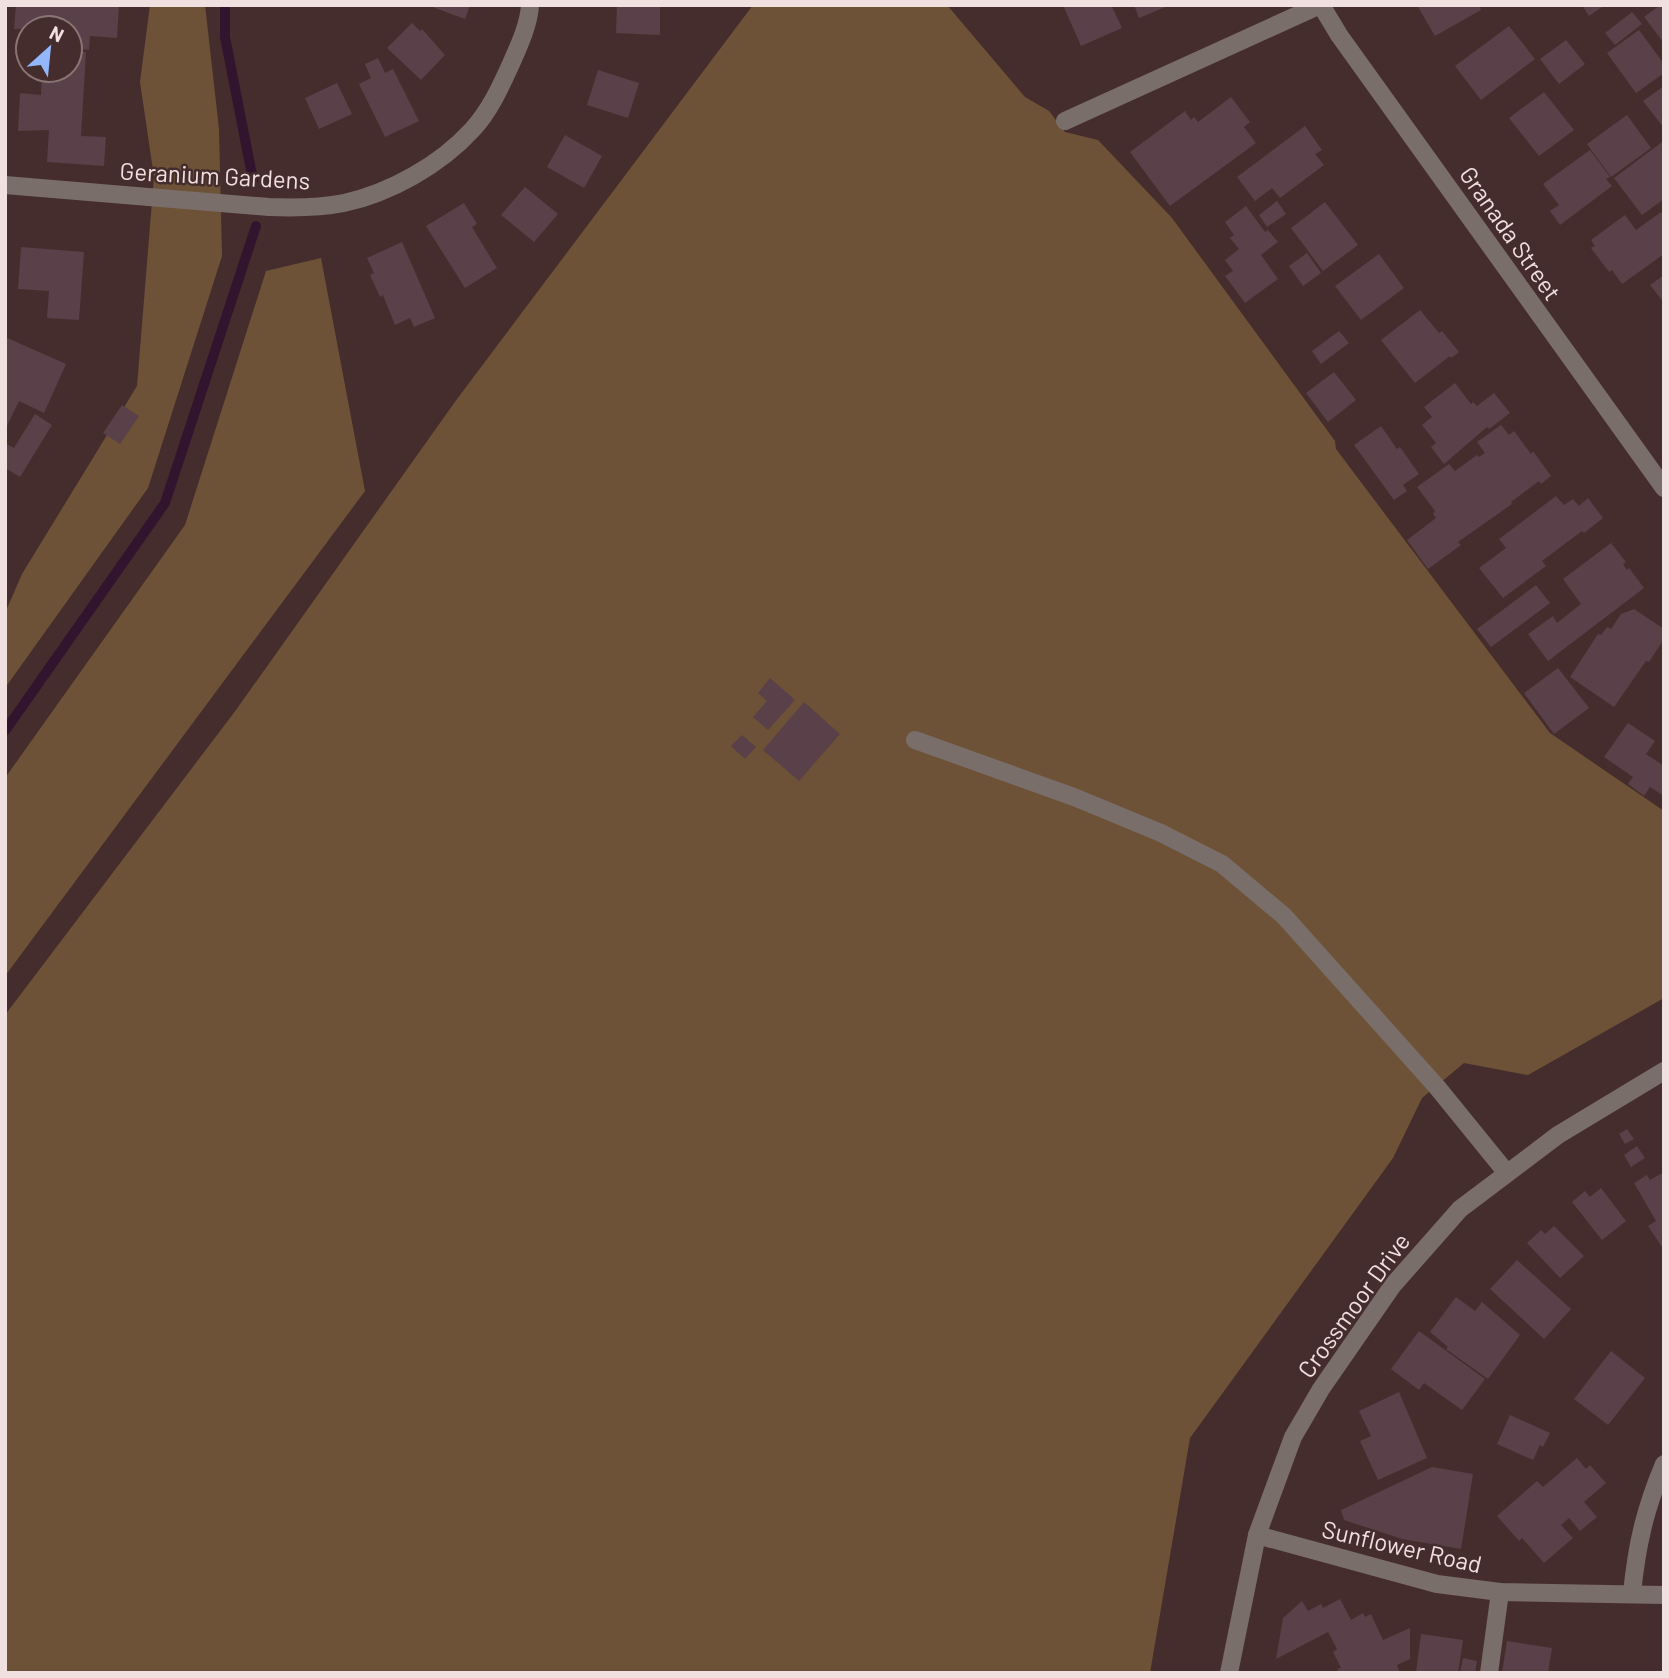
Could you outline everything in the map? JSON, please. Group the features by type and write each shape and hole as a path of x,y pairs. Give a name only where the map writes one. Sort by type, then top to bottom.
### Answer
{"street":[{"name":"Geranium Gardens","path":"5,184 281,208 344,203 391,187 436,160 473,130 497,95 516,54 530,5"},
{"path":"1065,121 1321,5"},
{"name":"Granada Street","path":"1321,5 1355,57 1664,488"},
{"path":"915,740 1074,797 1161,833 1222,864 1284,916 1437,1087 1506,1172"},
{"name":"Crossmoor Drive","path":"1229,1673 1257,1535 1293,1437 1352,1342 1393,1285 1460,1209 1506,1172 1558,1135 1664,1071"},
{"path":"1632,1593 1637,1546 1649,1500 1664,1464"},
{"name":"Sunflower Road","path":"1257,1535 1437,1584 1500,1592 1664,1595"},
{"path":"1489,1673 1500,1592"}],"shaded area":[{"path":"150,5 205,5 219,129 222,256 148,488 5,688 5,613 22,574 137,386 154,177 140,82"},
{"path":"753,5 947,5 1025,97 1049,111 1065,132 1098,140 1172,218 1335,441 1336,449 1550,733 1664,811 1664,998 1528,1075 1464,1063 1422,1098 1393,1158 1190,1438 1150,1673 5,1673 5,1015 236,710 457,399"},
{"path":"321,258 365,491 5,976 5,778 185,525 266,271"}],"building":[{"path":"16,5 119,5 117,38 90,36 89,50 84,49 84,14 15,14"},
{"path":"427,5 470,5 465,19"},
{"path":"617,5 660,5 660,35 616,33"},
{"path":"1063,5 1111,5 1122,28 1081,46"},
{"path":"1134,5 1170,5 1139,18"},
{"path":"1417,5 1479,5 1481,10 1435,36"},
{"path":"1582,5 1605,5 1589,16"},
{"path":"1664,5 1664,43 1644,17"},
{"path":"1632,12 1642,24 1615,45 1605,33"},
{"path":"412,23 420,31 422,29 445,55 421,80 387,48"},
{"path":"1509,26 1535,59 1481,100 1455,66"},
{"path":"1639,30 1664,64 1664,73 1636,93 1607,53"},
{"path":"1566,40 1585,64 1559,84 1540,59"},
{"path":"86,52 81,136 106,137 104,166 47,162 49,130 18,131 20,93 41,95 41,84 84,84"},
{"path":"378,58 385,73 393,69 419,121 385,137 359,84 371,78 365,64"},
{"path":"598,70 639,83 628,118 587,105"},
{"path":"337,83 352,114 319,129 305,98"},
{"path":"1664,86 1664,128 1643,101"},
{"path":"1544,92 1574,130 1539,156 1509,118"},
{"path":"1231,97 1250,122 1244,127 1256,143 1170,206 1130,152 1185,111 1191,120 1194,117 1198,122"},
{"path":"1627,115 1651,148 1611,177 1587,144"},
{"path":"1305,126 1322,150 1315,154 1324,165 1280,198 1272,188 1255,201 1237,177"},
{"path":"565,135 602,156 584,188 547,167"},
{"path":"1662,142 1664,199 1642,215 1614,178"},
{"path":"1590,150 1610,177 1606,179 1612,186 1560,225 1550,211 1559,205 1543,184"},
{"path":"525,187 558,214 534,242 501,215"},
{"path":"1277,201 1286,214 1267,227 1259,215"},
{"path":"1325,202 1358,245 1323,271 1291,228"},
{"path":"464,203 477,224 472,227 497,268 465,288 426,226"},
{"path":"1246,206 1265,232 1268,230 1278,242 1261,255 1278,279 1245,303 1225,276 1233,271 1225,260 1239,249 1230,238 1234,235 1225,222"},
{"path":"1661,212 1664,215 1664,254 1622,284 1591,248 1595,246 1591,240 1625,215 1636,230"},
{"path":"402,242 435,318 414,327 410,318 395,325 383,295 380,297 370,275 374,273 367,258"},
{"path":"21,247 84,252 79,320 47,318 49,291 18,289"},
{"path":"1307,253 1321,273 1303,286 1289,266"},
{"path":"1379,254 1404,288 1361,320 1335,286"},
{"path":"1664,275 1664,303 1650,285"},
{"path":"1420,310 1459,352 1415,383 1381,340"},
{"path":"1339,331 1349,343 1321,364 1312,351"},
{"path":"5,337 66,364 44,413 19,401 5,430"},
{"path":"1334,372 1356,400 1328,422 1306,393"},
{"path":"1455,383 1471,404 1473,402 1477,406 1494,393 1510,413 1489,429 1487,427 1444,464 1431,447 1436,443 1422,425 1432,417 1424,407"},
{"path":"122,405 139,416 120,444 103,433"},
{"path":"35,414 52,425 20,477 5,468 5,443 14,448"},
{"path":"1501,425 1509,435 1514,431 1551,476 1541,484 1539,481 1511,502 1512,504 1458,542 1461,545 1428,569 1407,540 1436,518 1433,514 1435,511 1417,487 1449,464 1455,471 1477,455 1479,457 1485,453 1477,442"},
{"path":"1381,426 1419,474 1403,485 1407,491 1394,500 1354,445"},
{"path":"1556,496 1564,505 1573,499 1579,506 1588,498 1603,518 1542,561 1546,566 1503,598 1479,568 1506,548 1499,539"},
{"path":"1611,543 1626,562 1623,564 1627,570 1629,568 1644,588 1548,661 1528,634 1553,616 1557,623 1581,604 1563,579"},
{"path":"1536,585 1550,603 1491,647 1477,629"},
{"path":"1634,609 1664,629 1664,639 1614,707 1570,677 1598,634 1601,635 1607,627 1611,629 1621,614"},
{"path":"1558,668 1589,708 1554,734 1524,693"},
{"path":"770,678 795,700 768,730 753,717 767,701 758,693"},
{"path":"804,702 840,734 799,781 763,750"},
{"path":"1628,723 1655,741 1646,754 1664,766 1664,796 1650,787 1644,796 1628,784 1633,777 1604,757"},
{"path":"742,735 756,747 745,759 731,746"},
{"path":"1627,1129 1634,1139 1625,1144 1619,1134"},
{"path":"1637,1146 1645,1158 1631,1167 1624,1155"},
{"path":"1664,1172 1662,1247 1648,1226 1656,1221 1634,1183 1647,1175 1650,1180"},
{"path":"1601,1188 1626,1221 1602,1240 1572,1202 1585,1191 1590,1197"},
{"path":"1554,1226 1584,1256 1560,1278 1527,1243 1541,1230 1545,1234"},
{"path":"1517,1260 1571,1309 1544,1339 1490,1289"},
{"path":"1456,1297 1475,1311 1482,1302 1520,1335 1488,1379 1446,1349 1448,1347 1430,1332"},
{"path":"1419,1331 1485,1379 1462,1410 1424,1383 1419,1390 1391,1369"},
{"path":"1611,1351 1645,1378 1608,1425 1574,1399"},
{"path":"1399,1392 1427,1458 1378,1480 1360,1441 1371,1436 1359,1411"},
{"path":"1510,1415 1550,1433 1533,1460 1497,1444"},
{"path":"1577,1458 1586,1469 1590,1465 1606,1483 1584,1502 1597,1517 1580,1531 1569,1518 1561,1525 1573,1538 1544,1563 1522,1538 1519,1541 1497,1516 1537,1481 1543,1487"},
{"path":"1432,1467 1473,1474 1461,1549 1402,1539 1344,1520 1341,1510"},
{"path":"1340,1599 1351,1620 1363,1613 1365,1617 1371,1614 1383,1640 1410,1628 1410,1659 1397,1665 1400,1673 1340,1673 1337,1669 1341,1668 1333,1652 1337,1649 1328,1632 1276,1659 1283,1618 1302,1601 1308,1611 1321,1604 1323,1608"},
{"path":"1421,1634 1463,1640 1458,1673 1416,1673"},
{"path":"1507,1641 1552,1648 1548,1673 1502,1673"},
{"path":"1463,1658 1477,1661 1475,1673 1460,1673"}],"waterway":[{"path":"225,5 225,37 253,180"},
{"path":"5,731 165,503 256,226"}]}
